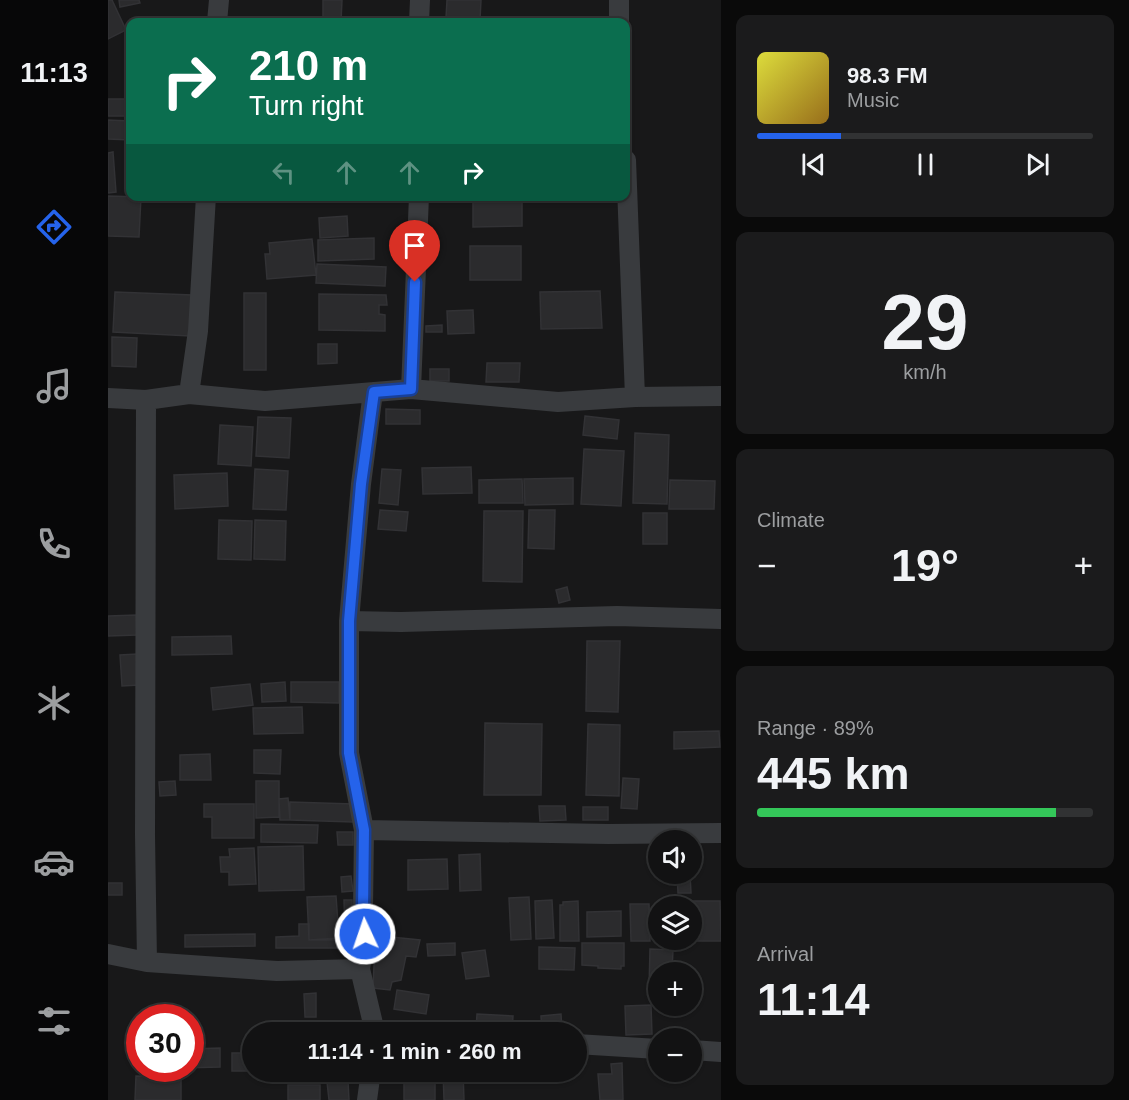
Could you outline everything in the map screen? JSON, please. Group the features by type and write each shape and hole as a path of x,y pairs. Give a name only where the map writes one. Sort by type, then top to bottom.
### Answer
{"street":[{"path":"218,18 219,0"},
{"path":"419,18 420,0"},
{"path":"619,0 619,18"},
{"path":"189,394 198,331 206,201"},
{"path":"411,389 418,201"},
{"path":"628,201 635,397"},
{"path":"108,398 146,399 189,394 265,401 411,389 558,402 635,397 721,396"},
{"path":"373,1022 360,969 365,934 364,830 349,753 349,621 361,484 374,392"},
{"path":"146,399 147,962"},
{"path":"349,621 401,622 617,616 721,619"},
{"path":"364,830 608,834 721,833"},
{"path":"108,954 147,962 277,971 360,969"},
{"path":"587,1045 648,1048"},
{"path":"702,1051 721,1052"},
{"path":"367,1100 369,1082"}],"building":[{"path":"108,0 112,0 126,30 108,39"},
{"path":"119,0 139,0 140,3 120,7"},
{"path":"323,0 342,0 341,18 323,18"},
{"path":"447,0 481,0 480,18 446,18"},
{"path":"108,99 126,99 126,116 108,116"},
{"path":"108,120 126,121 126,140 108,139"},
{"path":"113,152 116,192 108,193 108,153"},
{"path":"108,196 126,197 126,201 141,201 139,237 108,236"},
{"path":"473,201 522,201 522,226 473,227"},
{"path":"347,216 348,236 320,238 319,218"},
{"path":"374,238 374,259 318,261 318,240"},
{"path":"312,239 316,275 267,279 265,254 270,254 269,243"},
{"path":"470,246 521,246 521,280 470,280"},
{"path":"317,264 386,267 385,286 316,283"},
{"path":"600,291 602,328 541,329 540,292"},
{"path":"115,292 192,295 190,336 113,332"},
{"path":"244,293 266,293 266,370 244,370"},
{"path":"319,294 386,295 387,305 379,305 379,314 385,315 385,331 319,330"},
{"path":"473,310 474,333 448,334 447,311"},
{"path":"442,325 442,332 426,332 426,326"},
{"path":"112,337 137,338 136,367 112,366"},
{"path":"318,344 337,344 337,363 318,364"},
{"path":"487,363 520,363 519,382 486,382"},
{"path":"430,369 449,369 449,381 430,381"},
{"path":"386,409 420,410 420,424 386,424"},
{"path":"585,416 619,420 617,439 583,435"},
{"path":"258,417 291,418 289,458 256,456"},
{"path":"220,425 253,427 251,466 218,464"},
{"path":"635,433 669,435 667,504 633,503"},
{"path":"584,449 624,451 621,506 581,504"},
{"path":"471,467 472,493 423,494 422,468"},
{"path":"255,469 288,471 286,510 253,509"},
{"path":"382,469 401,470 398,505 379,503"},
{"path":"227,473 228,506 175,509 174,475"},
{"path":"573,478 573,504 525,505 524,479"},
{"path":"522,479 523,503 479,503 479,480"},
{"path":"670,480 715,481 714,509 669,509"},
{"path":"380,510 408,512 406,531 378,529"},
{"path":"529,510 555,510 554,549 528,548"},
{"path":"484,511 523,511 522,582 483,581"},
{"path":"643,513 667,513 667,544 643,544"},
{"path":"219,520 252,521 251,560 218,559"},
{"path":"255,520 286,521 285,560 254,559"},
{"path":"567,587 570,600 559,603 556,590"},
{"path":"136,615 137,635 108,636 108,616"},
{"path":"231,636 232,654 172,655 172,637"},
{"path":"587,641 620,641 618,712 586,711"},
{"path":"137,654 139,685 122,686 120,655"},
{"path":"285,682 286,701 262,702 261,684"},
{"path":"291,682 339,682 339,703 291,702"},
{"path":"250,684 253,705 213,710 211,688"},
{"path":"302,707 303,733 254,734 253,708"},
{"path":"485,723 542,724 541,795 484,795"},
{"path":"588,724 620,725 619,796 586,795"},
{"path":"719,731 720,747 674,749 674,732"},
{"path":"254,750 281,750 280,774 254,773"},
{"path":"210,754 211,780 180,780 180,755"},
{"path":"623,778 639,779 637,809 621,808"},
{"path":"175,781 176,795 160,796 159,782"},
{"path":"256,781 279,781 279,817 256,818"},
{"path":"288,798 290,820 280,820 279,799"},
{"path":"290,802 353,804 353,822 290,820"},
{"path":"204,804 254,804 254,838 212,838 212,817 204,817"},
{"path":"539,806 565,806 566,820 540,821"},
{"path":"583,807 608,807 608,820 583,820"},
{"path":"261,824 318,825 317,843 261,842"},
{"path":"337,832 353,832 353,845 338,845"},
{"path":"303,846 304,890 259,891 258,847"},
{"path":"254,848 256,884 229,885 229,872 221,872 220,857 230,857 229,849"},
{"path":"480,854 481,890 460,891 459,855"},
{"path":"447,859 448,889 408,890 408,860"},
{"path":"351,876 353,891 342,892 341,877"},
{"path":"108,883 122,883 122,895 108,895"},
{"path":"678,884 691,884 691,893 678,893"},
{"path":"336,896 339,938 309,940 307,897"},
{"path":"529,897 531,939 511,940 509,898"},
{"path":"344,900 352,900 353,941 342,948 276,948 276,937 299,936 299,924 309,924 309,940 345,940"},
{"path":"552,900 554,938 536,939 535,901"},
{"path":"578,901 579,941 560,941 560,905 563,905 563,902"},
{"path":"702,901 720,901 721,941 702,941"},
{"path":"630,904 648,904 648,941 631,941"},
{"path":"621,911 621,936 587,937 587,912"},
{"path":"255,934 255,946 185,947 185,935"},
{"path":"381,936 420,940 416,957 406,956 401,980 392,982 390,990 373,988 374,965"},
{"path":"455,943 455,955 428,956 427,944"},
{"path":"582,943 624,943 624,966 621,966 621,969 582,965"},
{"path":"539,947 575,948 574,970 539,969"},
{"path":"485,950 489,976 466,979 462,953"},
{"path":"650,950 673,950 672,962 650,962"},
{"path":"397,990 429,995 426,1014 394,1009"},
{"path":"316,993 316,1017 305,1017 304,994"},
{"path":"648,1005 652,1028 648,1028 648,1034 626,1035 625,1006"},
{"path":"477,1014 513,1016 513,1022 476,1022"},
{"path":"561,1014 561,1022 541,1022 541,1016"},
{"path":"220,1048 220,1067 204,1068 204,1049"},
{"path":"232,1053 242,1053 242,1071 232,1071"},
{"path":"622,1063 623,1100 600,1100 598,1074 612,1074 611,1064"},
{"path":"136,1082 181,1082 181,1100 135,1100"},
{"path":"327,1082 348,1082 349,1100 329,1100"},
{"path":"404,1082 435,1082 435,1100 404,1100"},
{"path":"443,1082 463,1082 464,1100 444,1100"},
{"path":"288,1085 320,1085 320,1100 288,1100"}],"route":[{"path":"365,934 364,830 349,753 349,621 361,484 374,392 411,389 415,282"}]}
